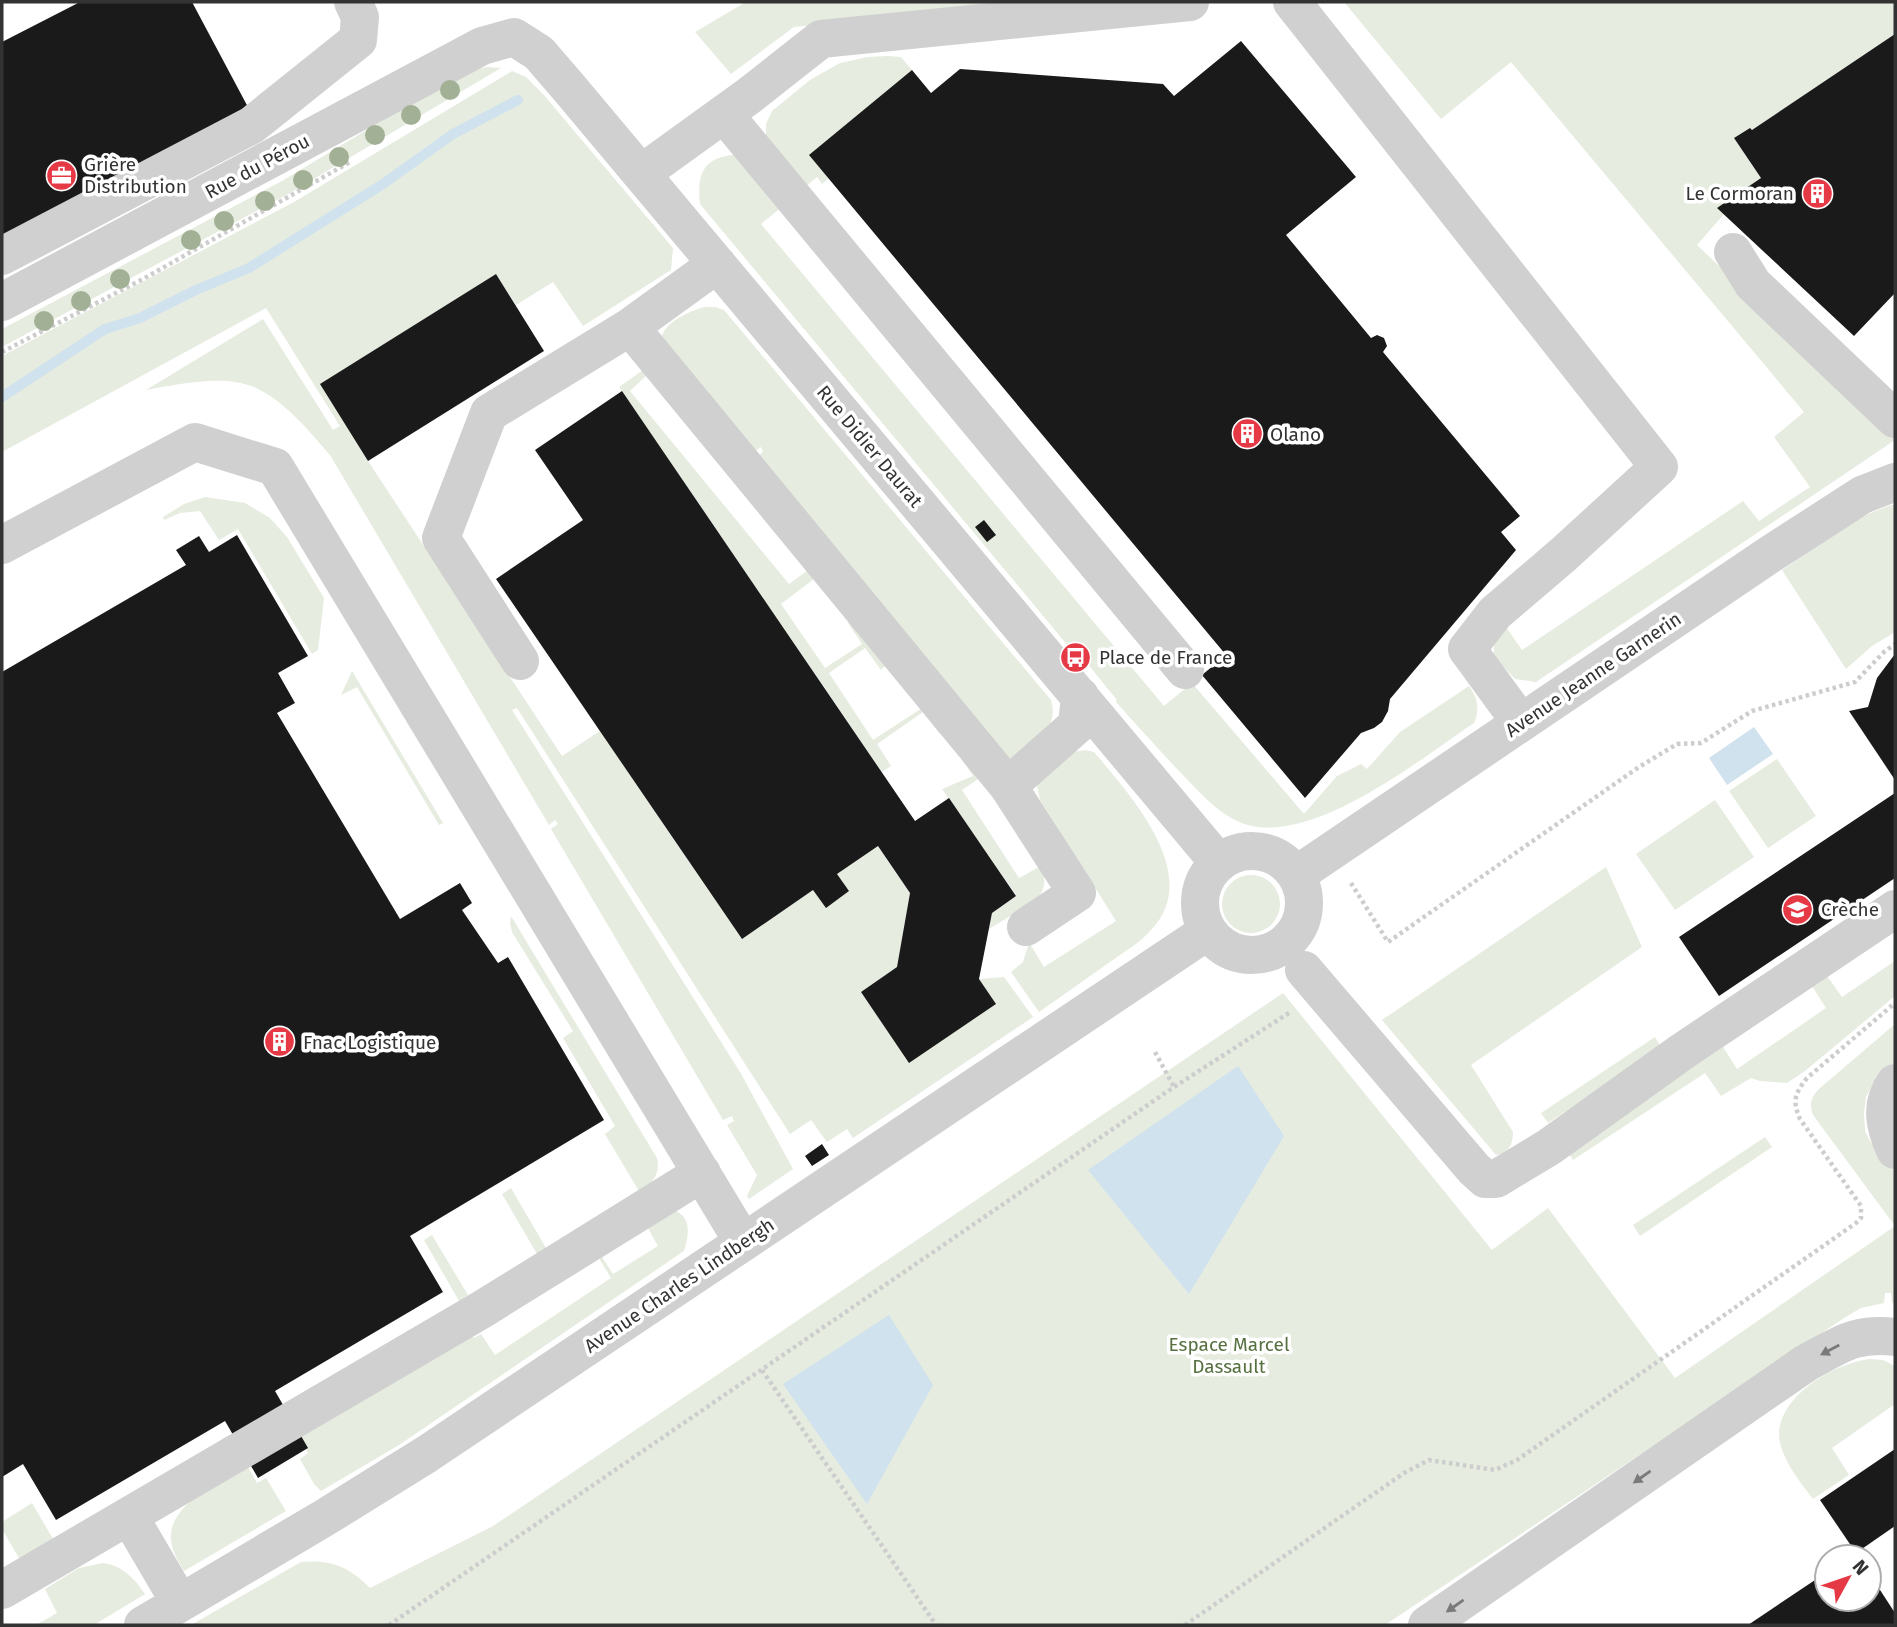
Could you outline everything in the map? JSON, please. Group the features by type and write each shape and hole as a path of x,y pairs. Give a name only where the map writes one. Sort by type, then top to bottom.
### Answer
{"street":[{"path":"2,256 252,125 358,40 360,17 353,2"},
{"path":"642,173 821,39 1190,2"},
{"path":"1292,2 1659,467 1495,613 1467,649 1521,723"},
{"name":"Rue Didier Daurat","path":"514,37 539,53 642,173 1219,863"},
{"name":"Rue du Pérou","path":"2,302 482,46 514,37"},
{"path":"724,114 1185,670"},
{"path":"1733,252 1753,284 1895,419"},
{"path":"520,661 441,538 489,413 631,327 717,264"},
{"path":"631,327 1008,786 1077,893 1026,927"},
{"path":"2,545 195,442 275,467 743,1242"},
{"name":"Avenue Jeanne Garnerin","path":"1296,875 1862,495 1895,482"},
{"path":"1008,786 1077,725 1080,696"},
{"path":"1245,851 1260,852 1280,860 1296,875 1304,906 1301,922 1293,937 1280,948 1257,955 1233,952 1219,944 1208,931 1201,914 1200,895 1207,878 1219,863 1231,855 1245,851"},
{"path":"1313,981 1474,1169 1485,1179 1496,1179 1549,1147 1683,1052 1895,909"},
{"name":"Avenue Charles Lindbergh","path":"143,1625 427,1454 1208,931"},
{"path":"1895,1083 1884,1108 1886,1132 1895,1150"},
{"path":"2,1590 481,1310 702,1173"},
{"path":"1427,1625 1806,1363 1851,1339 1876,1334 1895,1337"},
{"path":"130,1516 180,1603"}],"path":[{"path":"2,352 143,279 352,161"},
{"path":"1346,877 1388,942 1677,744 1701,743 1752,711 1855,682 1895,644"},
{"path":"389,1625 1174,1087 1313,981"},
{"path":"1185,1625 1404,1473 1429,1460 1495,1470 1517,1460 1856,1223 1861,1218 1861,1206 1800,1119 1794,1105 1796,1091 1807,1078 1895,1003"},
{"path":"1155,1052 1174,1087"},
{"path":"762,1370 936,1625"}],"green space":[{"path":"746,2 1046,2 794,27 731,74 695,32"},
{"path":"1344,2 1895,2 1895,34 1752,130 1750,128 1734,138 1761,178 1718,208 1724,214 1697,245 1895,433 1895,440 1536,682 1515,679 1494,657 1494,645 1506,627 1522,650 1743,501 1759,521 1810,487 1774,437 1804,412 1511,62 1441,119"},
{"path":"887,56 901,57 912,70 829,178 822,184 817,177 804,188 766,137 766,124 772,111 810,80 840,63"},
{"path":"487,67 501,68 290,193 2,347 2,329 282,181 463,72"},
{"path":"512,71 526,77 543,94 673,248 671,270 583,326 553,282 516,305 496,274 321,384 368,461 562,756 600,731 741,938 813,890 826,907 849,891 837,874 878,846 910,893 897,967 861,992 909,1062 995,1005 979,979 1004,977 1033,1017 853,1138 847,1129 827,1142 811,1120 790,1134 517,708 512,710 740,1072 793,1169 749,1199 747,1196 757,1175 727,1125 734,1121 732,1116 723,1120 551,829 558,824 555,820 549,825 330,455 286,408 254,387 229,381 215,381 146,390 263,319 333,430 340,426 266,308 2,452 2,356 294,202"},
{"path":"733,155 741,158 783,206 761,224 1164,706 1192,683 1304,814 1337,776 1361,764 1367,769 1400,732 1469,686 1477,704 1474,723 1361,798 1328,814 1295,824 1264,827 1237,821 1220,811 1177,769 1116,702 1077,651 1074,653 700,204 701,177 708,164"},
{"path":"704,307 724,310 1051,700 1053,711 1048,728 1012,759 1006,757 756,458 763,452 761,447 752,453 661,338 673,322"},
{"path":"643,370 647,375 630,391 789,584 811,568 818,576 781,604 825,668 862,644 849,622 886,665 881,670 865,648 829,673 873,740 922,708 942,731 940,734 923,712 877,744 891,766 882,772 619,387"},
{"path":"205,497 245,503 270,518 287,537 324,598 318,650 312,654 238,529 219,540 200,511 180,513 164,520 163,517 184,504"},
{"path":"1895,504 1895,632 1872,646 1846,669 1782,570 1850,524"},
{"path":"352,671 443,823 439,825 357,687 341,695"},
{"path":"1073,752 1094,752 1109,770 1142,812 1156,836 1166,860 1170,884 1166,907 1142,939 1039,1012 1011,972 1023,962 1028,946 1030,944 1044,967 1116,921 1040,800 1036,782"},
{"path":"958,754 984,775 962,790 1019,878 1041,866 1044,876 1043,889 1035,901 989,929 992,913 1016,895 942,789 973,776"},
{"path":"1777,759 1816,816 1768,848 1729,791"},
{"path":"1715,800 1754,857 1675,910 1636,854"},
{"path":"1606,867 1642,947 1471,1065 1513,1132 1509,1147 1496,1155 1382,1020"},
{"path":"1251,875 1262,877 1275,888 1280,904 1278,915 1267,928 1251,933 1240,931 1227,920 1222,904 1224,893 1235,880"},
{"path":"511,916 657,1158 658,1169 654,1178 640,1193 605,1134 615,1126 563,1038 573,1031 512,932"},
{"path":"1895,961 1895,996 1787,1083 1751,1078 1721,1096 1705,1073 1573,1160 1566,1150 1723,1047 1737,1069 1826,1008 1812,986 1827,976 1842,997"},
{"name":"Espace Marcel Dassault","path":"1283,993 1492,1250 1548,1208 1675,1378 1895,1226 1895,1304 1892,1303 1891,1293 1885,1293 1884,1303 1861,1308 1844,1318 1385,1625 191,1625 301,1562 322,1562 339,1566 370,1588 493,1526"},
{"path":"1895,1024 1895,1065 1873,1083 1866,1097 1864,1113 1865,1131 1870,1141 1895,1172 1895,1226 1813,1115 1811,1104 1820,1088"},
{"path":"1655,1037 1662,1048 1548,1123 1541,1113"},
{"path":"1765,1137 1772,1147 1640,1236 1633,1225"},
{"path":"511,1188 546,1248 537,1254 502,1194"},
{"path":"674,1210 684,1217 688,1227 684,1251 399,1445 321,1491 314,1484 300,1459 308,1453 297,1434 469,1332 474,1338 481,1334 495,1355 611,1278 595,1252 598,1251 613,1274 658,1246 645,1223"},
{"path":"432,1235 468,1295 459,1301 424,1240"},
{"path":"1871,1359 1883,1360 1895,1366 1895,1404 1832,1448 1849,1475 1813,1499 1782,1451 1780,1427 1785,1412 1808,1386 1824,1376 1840,1367"},
{"path":"246,1463 257,1483 266,1478 286,1511 184,1571 171,1540 172,1528 178,1516 198,1495"},
{"path":"32,1503 53,1539 20,1560 2,1529 2,1522"},
{"path":"103,1563 127,1574 145,1594 94,1625 36,1625 57,1613 45,1589 79,1568"}],"water":[{"path":"1754,727 1773,754 1727,785 1709,758"},
{"path":"1238,1066 1284,1136 1189,1294 1088,1170"},
{"path":"889,1315 933,1385 867,1504 783,1384"}],"building":[{"name":"Grière Distribution","path":"80,2 192,2 249,109 2,237 2,42"},
{"name":"Le Cormoran","path":"1895,34 1895,293 1854,336 1717,208 1761,178 1734,138 1750,128 1752,130"},
{"name":"Olano","path":"1241,41 1356,177 1286,235 1371,338 1377,335 1384,338 1387,346 1383,352 1520,516 1501,532 1516,550 1390,699 1382,722 1361,733 1305,798 1202,675 1226,655 809,155 912,70 931,93 960,69 1163,84 1174,96"},
{"path":"496,274 544,351 368,461 320,384"},
{"path":"622,391 915,821 949,798 1016,896 992,913 979,979 996,1004 909,1063 861,992 897,967 910,893 878,846 837,874 849,891 826,908 813,890 742,939 496,579 583,520 535,450"},
{"path":"984,520 996,535 987,542 975,527"},
{"name":"Fnac Logistique","path":"237,535 308,656 278,673 295,703 277,713 400,919 460,883 472,903 462,910 498,963 508,957 604,1120 410,1236 443,1292 275,1391 308,1448 258,1478 225,1421 56,1520 23,1464 2,1477 2,672 186,565 176,550 199,536 209,552"},
{"path":"1895,654 1895,780 1849,711 1868,707 1877,678"},
{"path":"1895,793 1895,878 1719,996 1679,937"},
{"path":"822,1144 829,1155 812,1166 805,1156"},
{"path":"1895,1449 1895,1526 1870,1543 1849,1543 1820,1500"},
{"path":"1813,1581 1813,1613 1883,1613 1883,1595 1895,1613 1895,1625 1748,1625"}],"waterway":[{"path":"2,397 105,329 140,318 196,290 249,268 383,184 453,134 518,100"}],"place":[{"name":"Grière Distribution","path":"61,175"},
{"name":"Le Cormoran","path":"1817,193"},
{"name":"Olano","path":"1247,434"},
{"name":"Place de France","path":"1076,657"},
{"name":"Crèche","path":"1798,909"},
{"name":"Fnac Logistique","path":"280,1042"}]}
